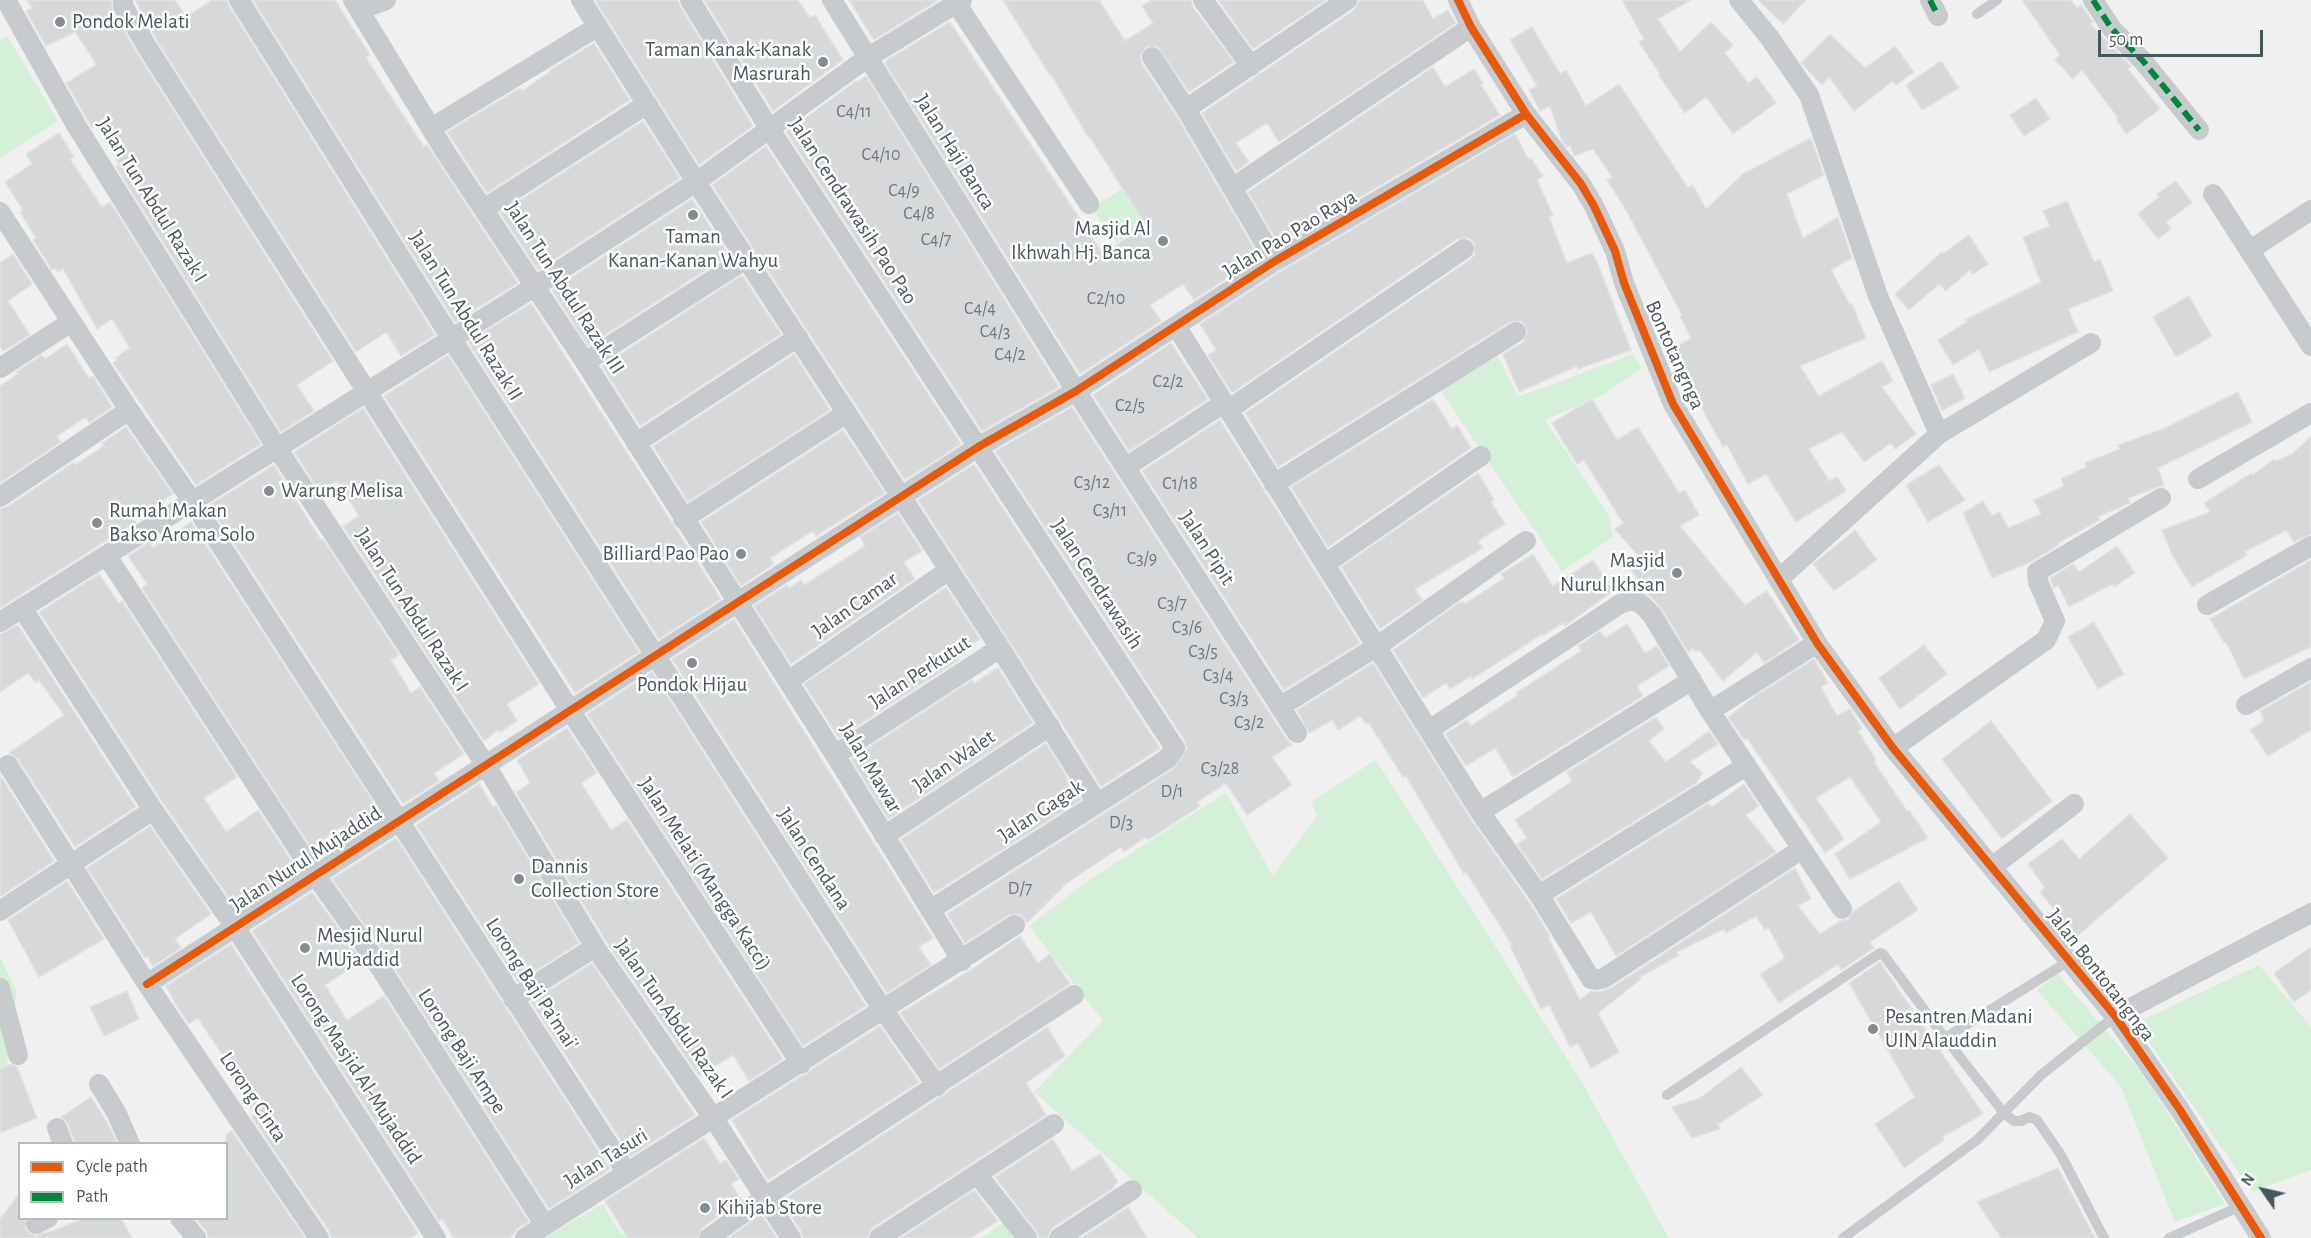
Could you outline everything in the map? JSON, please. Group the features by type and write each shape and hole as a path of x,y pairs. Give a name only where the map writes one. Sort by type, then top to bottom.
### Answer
{"street":[{"name":"Jalan Tun Abdul Razak I","path":"6,0 76,124 277,448 485,764 595,947 714,1119 791,1238"},
{"name":"Jalan Melati (Mangga Kacci)","path":"123,0 123,6 149,50 570,710 801,1064"},
{"name":"Jalan Tun Abdul Razak II","path":"239,0 451,338 654,655"},
{"path":"356,5 386,0"},
{"path":"581,0 696,182 950,570 1097,803"},
{"name":"Jalan Cendrawasih Pao Pao","path":"690,0 770,128 978,447"},
{"name":"Jalan Haji Banca","path":"832,0 1076,391"},
{"path":"1203,0 1251,66"},
{"path":"1186,109 1347,0"},
{"name":"Bontotangnga","path":"1458,0 1471,27 1526,114 1581,184 1594,206 1615,251 1624,283 1673,404 1817,643 1893,748"},
{"path":"1739,0 1769,37 1809,95 1878,296 1939,434"},
{"path":"2093,0 2112,29 2143,61 2199,130"},
{"path":"0,622 534,287 696,182 867,58 958,1 1089,204"},
{"name":"Jalan Tun Abdul Razak III","path":"356,5 431,128 585,362 737,602"},
{"path":"431,128 597,27"},
{"path":"1232,188 1471,27"},
{"path":"1152,57 1186,109 1275,261"},
{"path":"484,209 647,104"},
{"name":"Jalan Pao Pao Raya","path":"737,602 978,447 1076,391 1275,261 1526,114"},
{"path":"2213,194 2311,346"},
{"path":"2250,250 2311,210"},
{"name":"Lorong Baji Pa'mai'","path":"0,212 7,238 70,322 192,501 627,1173"},
{"path":"1126,467 1226,407 1464,249"},
{"path":"585,362 747,258"},
{"path":"0,368 70,322"},
{"path":"1176,326 1480,812 1539,895 1587,975 1599,980 1802,849"},
{"path":"1274,484 1516,332"},
{"path":"636,443 798,337"},
{"path":"1779,579 1939,434 2091,343"},
{"name":"Jalan Pipit","path":"1076,391 1298,733"},
{"path":"0,497 129,410"},
{"path":"2198,479 2311,412"},
{"path":"683,519 847,413"},
{"name":"Jalan Cendrawasih","path":"978,447 1175,748"},
{"path":"1325,564 1481,456"},
{"path":"1893,748 2046,640 2055,621 2038,582 2037,572 2161,498"},
{"path":"1281,706 1376,647 1526,541"},
{"path":"2207,605 2311,546"},
{"name":"Lorong Baji Ampe","path":"107,556 315,875 372,955 545,1225"},
{"name":"Jalan Camar","path":"788,681 950,570"},
{"path":"1429,730 1620,604 1630,600 1640,603 1653,615 1710,711 1842,909"},
{"name":"Jalan Nurul Mujaddid","path":"147,984 737,602"},
{"name":"Jalan Mawar","path":"737,602 962,961"},
{"name":"Lorong Masjid Al-Mujaddid","path":"22,608 153,810 235,927 436,1238"},
{"path":"1710,711 1817,643"},
{"name":"Jalan Perkutut","path":"835,755 1000,648"},
{"name":"Jalan Cendana","path":"654,655 884,1011 937,1086"},
{"path":"2246,705 2311,668"},
{"path":"1480,812 1692,680"},
{"name":"Jalan Walet","path":"884,836 1050,726"},
{"name":"Jalan Gagak","path":"930,910 1167,759 1175,748"},
{"name":"Jalan Bontotangnga","path":"1893,748 2115,1016 2180,1110 2261,1238"},
{"name":"Lorong Cinta","path":"8,765 147,984 319,1238"},
{"path":"1539,895 1746,766"},
{"path":"1992,867 2074,804"},
{"path":"0,911 153,810"},
{"path":"2115,1016 2311,913"},
{"name":"Jalan Tasuri","path":"525,1238 884,1011 1015,925"},
{"path":"513,999 595,947"},
{"path":"0,988 18,1055"},
{"path":"709,1238 765,1197 1074,995"},
{"path":"99,1084 117,1114 130,1142"},
{"path":"879,1238 1054,1124"},
{"path":"977,1174 1027,1238"},
{"path":"1059,1238 1132,1190"},
{"path":"182,1220 196,1238"}],"lane":[{"path":"1977,14 1997,0"},
{"path":"1667,1095 1880,953 1885,956 2004,1113 2014,1121 2029,1117 2037,1120 2061,1155 2104,1238"},
{"path":"1945,1038 2069,961"},
{"path":"1843,1238 1977,1140 2041,1075 2115,1016"},
{"path":"2169,1238 2241,1206"}],"green space":[{"path":"7,36 58,121 0,158 0,41"},
{"path":"1125,187 1148,222 1117,243 1091,208"},
{"path":"1633,354 1642,369 1602,395 1545,420 1609,516 1613,537 1562,571 1439,388 1498,356 1518,397"},
{"path":"1376,760 1580,1079 1669,1238 1198,1238 1034,1092 1103,1021 1029,926 1090,879 1226,793 1273,876 1317,816 1311,802"},
{"path":"0,957 17,991 0,1111"},
{"path":"2259,965 2311,1027 2311,1170 2252,1192 2136,1023"},
{"path":"2058,974 2145,1077 2225,1204 2175,1222 2121,1087 2037,990"},
{"path":"685,1198 707,1238 543,1238 603,1204 621,1235"},
{"path":"1007,1219 1022,1238 982,1238"}],"building":[{"path":"27,0 111,0 113,12 139,56 333,361 297,385 314,411 281,432 116,167 120,165 96,126 92,128 66,83 96,65 95,62 75,32 46,46 26,11 32,8"},
{"path":"135,0 175,0 186,17 212,0 227,0 435,335 401,356 386,332 356,352 159,44"},
{"path":"253,0 335,0 370,55 366,58 424,147 427,145 518,283 455,322"},
{"path":"595,0 678,0 753,126 699,165"},
{"path":"704,0 798,0 810,18 815,15 843,60 773,111"},
{"path":"849,0 936,0 937,1 874,40"},
{"path":"1003,0 1099,0 1125,41 1153,23 1142,6 1152,0 1191,0 1193,7 1234,62 1189,92 1158,47 1146,47 1140,57 1142,64 1176,115 1259,257 1194,300 1183,284 1150,305 1161,321 1080,374 885,63 950,22 1103,254 1146,225"},
{"path":"1218,0 1326,0 1253,49"},
{"path":"1359,0 1423,0 1433,19 1448,10 1456,23 1279,142 1267,123 1236,143 1249,162 1236,171 1202,113 1354,10"},
{"path":"1622,0 1691,0 1658,19 1680,52 1711,22 1733,45 1725,53 1748,83 1757,77 1776,103 1733,134 1706,97 1685,113 1639,42 1644,39"},
{"path":"1758,0 1806,0 1783,24"},
{"path":"2022,0 2071,0 2077,8 2081,5 2093,22 2090,24 2131,66 2128,69 2160,109 2126,134 2116,119 2118,118 2082,70 2073,79 2055,60 2060,55"},
{"path":"1532,27 1560,74 1566,70 1586,106 1619,84 1688,188 1693,185 1706,209 1743,174 1811,138 1824,175 1787,194 1803,238 1838,217 1852,258 1831,270 1850,305 1852,304 1866,338 1800,366 1819,396 1882,361 1893,381 1882,387 1916,434 1895,449 1891,443 1864,462 1842,432 1809,449 1829,481 1837,477 1846,491 1796,522 1766,474 1748,484 1727,445 1723,447 1686,379 1680,381 1668,359 1679,353 1676,347 1691,338 1680,316 1682,315 1627,212 1607,180 1612,177 1593,149 1574,156 1570,145 1567,147 1562,141 1550,106 1540,111 1529,90 1537,86 1510,40"},
{"path":"1830,34 1865,68 1895,46 1914,72 1896,85 1893,81 1854,111 1829,77 1822,85 1801,63"},
{"path":"594,43 630,100 487,193 447,132 520,88 522,91 550,70"},
{"path":"1941,61 1959,88 1922,110 1906,85"},
{"path":"1433,67 1445,87 1474,69 1500,115 1279,245 1248,192"},
{"path":"866,76 1059,387 982,431 786,132"},
{"path":"2036,98 2050,119 2024,136 2010,115"},
{"path":"643,121 680,178 538,270 500,213"},
{"path":"59,133 74,157 70,159 102,207 110,202 261,444 196,485 113,363 117,360 115,358 130,348 112,319 97,329 63,269 58,272 55,268 52,270 33,240 36,238 20,212 23,210 5,182 32,164 26,154"},
{"path":"1515,134 1529,160 1531,158 1543,176 1537,180 1553,215 1549,217 1567,263 1592,253 1631,350 1578,369 1577,366 1519,392 1503,354 1523,342 1528,331 1521,321 1510,322 1278,467 1245,413 1471,259 1475,254 1474,243 1469,238 1457,239 1232,393 1208,355 1216,350 1200,324 1281,271"},
{"path":"766,146 961,444 905,480 712,185"},
{"path":"2176,181 2192,203 2166,222 2171,229 2158,239 2138,214 2159,197 2157,194"},
{"path":"692,199 729,255 588,346 552,290"},
{"path":"2067,201 2094,262 2100,259 2113,291 2068,309 2078,332 1989,372 1979,349 1953,365 1938,340 1967,322 1965,320 2041,282 2023,237 2050,226 2043,211"},
{"path":"1969,235 1988,264 1973,274 1970,270 1946,291 1939,284 1909,310 1895,294 1942,252 1944,253"},
{"path":"13,254 32,284 8,301 30,335 3,351 0,346 0,263"},
{"path":"742,275 781,334 640,426 602,366"},
{"path":"2189,296 2212,336 2176,357 2153,317"},
{"path":"531,303 721,599 659,639 468,342"},
{"path":"1171,343 1208,399 1129,451 1093,395"},
{"path":"67,344 89,378 93,376 112,407 89,423 86,417 57,436 61,442 0,483 0,386 42,355 45,359"},
{"path":"794,354 830,410 688,502 653,446"},
{"path":"448,355 639,652 575,693 384,396"},
{"path":"1953,374 1965,398 1942,411 1931,385"},
{"path":"2238,392 2252,422 2158,468 2164,485 2128,498 2130,503 2098,517 2100,520 2058,543 2059,545 2031,562 1992,578 1963,513 1983,501 1992,516 2000,512 2008,528 2041,514 2034,500 2064,486 2061,479 2086,467 2085,463 2120,449 2118,445 2163,429"},
{"path":"1433,399 1452,429 1457,425 1471,448 1328,547 1291,487"},
{"path":"1592,399 1617,440 1638,427 1679,493 1685,490 1699,515 1680,526 1745,605 1767,591 1799,640 1764,663 1757,652 1723,681 1699,650 1696,652 1693,648 1688,652 1662,609 1648,594 1630,568 1642,560 1615,529 1623,523 1584,460 1577,464 1552,423"},
{"path":"1072,407 1287,740 1292,744 1272,757 1292,785 1247,815 1226,783 1197,802 1200,806 1148,840 1146,837 1124,852 1121,847 1067,883 1027,923 1020,914 1009,915 965,943 947,914 1173,769 1187,749 1185,741 995,451"},
{"path":"363,408 539,684 507,704 517,721 500,732 498,730 484,741 343,526 359,516 337,481 320,492 294,452"},
{"path":"1220,420 1360,643 1284,690 1142,471"},
{"path":"126,427 173,494 134,520 136,522 0,608 0,509 7,507 74,462 75,465 104,446 102,443"},
{"path":"843,430 885,493 816,536 813,531 770,558 774,564 741,586 701,522"},
{"path":"2311,436 2311,534 2294,542 2286,530 2245,552 2247,555 2192,587 2172,555 2162,530 2210,512 2204,503 2252,473 2253,475 2274,459 2276,461 2292,454"},
{"path":"974,464 1160,748 1101,787 918,500"},
{"path":"274,465 321,540 323,539 399,655 391,660 411,693 420,687 464,754 434,773 439,781 403,804 209,505"},
{"path":"1939,465 1965,500 1928,522 1906,485"},
{"path":"1478,473 1494,500 1491,502 1505,524 1478,541 1483,548 1415,589 1422,600 1380,629 1341,567"},
{"path":"898,513 922,551 904,562 915,579 791,664 754,606 787,585 789,588 801,580 804,585 865,546 860,537"},
{"path":"191,522 383,817 351,838 343,826 311,848 142,588 147,584 128,556 150,542 153,548"},
{"path":"1855,530 1877,560 1834,591 1813,564"},
{"path":"2117,546 2135,573 2114,587 2112,584 2069,607 2058,585 2054,588 2050,578 2073,564 2079,572"},
{"path":"1533,554 1553,586 1593,560 1613,591 1565,626 1563,623 1541,635 1472,679 1471,676 1450,689 1446,683 1423,698 1393,650 1457,604 1463,601 1465,604 1504,578 1501,574"},
{"path":"2311,560 2311,647 2244,679 2226,642 2224,643 2210,619"},
{"path":"99,574 119,603 122,601 237,777 204,798 226,832 258,810 299,872 238,911 163,803 39,612"},
{"path":"946,587 980,639 956,654 959,660 839,738 804,684"},
{"path":"734,619 933,938 919,947 931,965 887,993 672,659"},
{"path":"2094,622 2124,674 2098,689 2068,637"},
{"path":"1627,624 1645,653 1657,646 1669,666 1637,686 1643,696 1513,777 1495,748 1466,766 1445,734 1467,720 1471,726 1518,695 1516,693 1581,651 1578,646 1600,631 1605,638"},
{"path":"18,625 136,807 75,847 18,759 9,753 64,715 39,680 36,683 28,673 0,692 0,634"},
{"path":"1924,645 1947,674 1900,709 1879,678"},
{"path":"1814,659 1828,683 1821,687 1837,716 1850,709 1862,729 1858,731 1876,760 1874,762 1928,838 1850,879 1835,854 1881,822 1850,777 1816,798 1844,839 1825,853 1747,738 1744,740 1728,717 1755,696"},
{"path":"1373,663 1470,818 1550,936 1548,937 1580,1000 1591,991 1599,992 1611,988 1795,868 1811,899 1798,906 1820,934 1840,921 1848,919 1853,912 1899,881 1918,910 1870,942 1874,948 1841,970 1838,964 1779,1003 1760,974 1785,958 1768,927 1765,930 1756,916 1726,933 1724,929 1677,952 1679,955 1640,977 1641,979 1598,1013 1619,1052 1591,1068 1578,1043 1570,1047 1549,1005 1541,1009 1510,946 1512,945 1466,872 1464,874 1406,776 1403,777 1369,723 1366,724 1360,716 1338,730 1332,720 1309,733 1297,710"},
{"path":"998,668 1033,723 888,819 851,759 972,680 974,683"},
{"path":"652,672 866,1006 803,1046 587,714"},
{"path":"2311,682 2311,730 2268,756 2250,730 2264,721 2260,711"},
{"path":"1656,717 1664,729 1649,741 1666,762 1709,731 1718,744 1690,762 1703,773 1696,783 1542,879 1517,844 1527,838 1515,820 1572,781 1567,772"},
{"path":"1991,721 2052,801 2002,839 1942,759"},
{"path":"567,728 597,773 581,783 611,830 627,820 783,1059 749,1081 733,1055 699,1076 605,940 516,792 530,783 517,760"},
{"path":"1046,743 1081,800 934,893 901,839"},
{"path":"0,775 54,861 0,897"},
{"path":"479,784 493,807 496,805 579,943 518,982 416,825"},
{"path":"1744,784 1759,806 1746,815 1776,852 1616,956 1591,912 1571,923 1556,899 1709,803 1712,807"},
{"path":"2130,814 2168,858 2076,937 2040,892 2045,888 2028,864 2062,839 2079,859"},
{"path":"150,826 211,914 175,939 181,948 153,966 147,956 145,958 87,868"},
{"path":"396,838 610,1169 549,1209 382,949 332,879"},
{"path":"67,881 104,939 39,977 8,920"},
{"path":"312,892 362,961 325,985 347,1020 384,996 529,1222 518,1228 510,1238 454,1238 442,1219 439,1221 252,931"},
{"path":"1020,936 1038,963 1050,954 1070,984 939,1069 900,1013 969,971"},
{"path":"231,944 418,1233 411,1238 331,1238 329,1231 252,1118 254,1113 236,1087 239,1085 220,1057 223,1055 198,1018 189,1024 177,1007 166,986"},
{"path":"2311,947 2311,990 2294,1002 2274,973"},
{"path":"1880,962 1983,1114 1942,1137 1944,1140 1904,1168 1875,1124 1915,1097 1849,983"},
{"path":"592,963 695,1115 631,1156 531,1002"},
{"path":"127,991 139,1019 104,1036 90,1007"},
{"path":"880,1026 919,1082 768,1180 732,1120"},
{"path":"1047,1027 1065,1056 1026,1083 1046,1115 872,1228 867,1238 803,1238 801,1231 781,1201"},
{"path":"11,1064 17,1067 37,1118 0,1133 0,1069"},
{"path":"1741,1067 1763,1095 1718,1124 1720,1129 1692,1138 1672,1107 1700,1098"},
{"path":"91,1097 117,1142 75,1142 68,1124 61,1117"},
{"path":"232,1131 305,1238 208,1238 198,1220 228,1220 228,1142 226,1142 226,1134"},
{"path":"704,1138 720,1164 726,1160 739,1179 731,1184 741,1200 702,1228 697,1238 628,1238 605,1201"},
{"path":"1053,1139 1072,1171 1100,1154 1118,1182 1114,1185 1115,1187 1052,1228 1047,1238 1039,1238 995,1177"},
{"path":"2058,1168 2095,1238 2001,1238 1977,1202"},
{"path":"974,1190 998,1221 971,1238 901,1238"},
{"path":"18,1196 18,1220 26,1220 25,1229 30,1234 36,1236 51,1232 79,1220 122,1220 132,1238 0,1238 0,1219"},
{"path":"1128,1207 1147,1238 1081,1238"},
{"path":"761,1214 777,1238 729,1238"}],"marked path":[{"path":"1930,0 1938,16"},
{"path":"2093,0 2112,29 2143,61 2199,130"}],"cycle path":[{"path":"1458,0 1471,27 1526,114 1581,184 1594,206 1615,251 1624,283 1673,404 1817,643 1893,748 2115,1016 2180,1110 2261,1238"},
{"path":"147,984 978,447 1076,391 1275,261 1526,114"}],"place":[{"name":"Pondok Melati","path":"60,22"},
{"name":"Taman Kanak-Kanak Masrurah","path":"823,62"},
{"name":"Taman Kanan-Kanan Wahyu","path":"693,215"},
{"name":"Masjid Al Ikhwah Hj. Banca","path":"1163,241"},
{"name":"Warung Melisa","path":"269,491"},
{"name":"Rumah Makan Bakso Aroma Solo","path":"97,523"},
{"name":"Billiard Pao Pao","path":"741,554"},
{"name":"Masjid Nurul Ikhsan","path":"1677,573"},
{"name":"Pondok Hijau","path":"692,663"},
{"name":"Dannis Collection Store","path":"519,879"},
{"name":"Mesjid Nurul MUjaddid","path":"305,948"},
{"name":"Pesantren Madani UIN Alauddin","path":"1873,1029"},
{"name":"Kihijab Store","path":"705,1208"}]}
